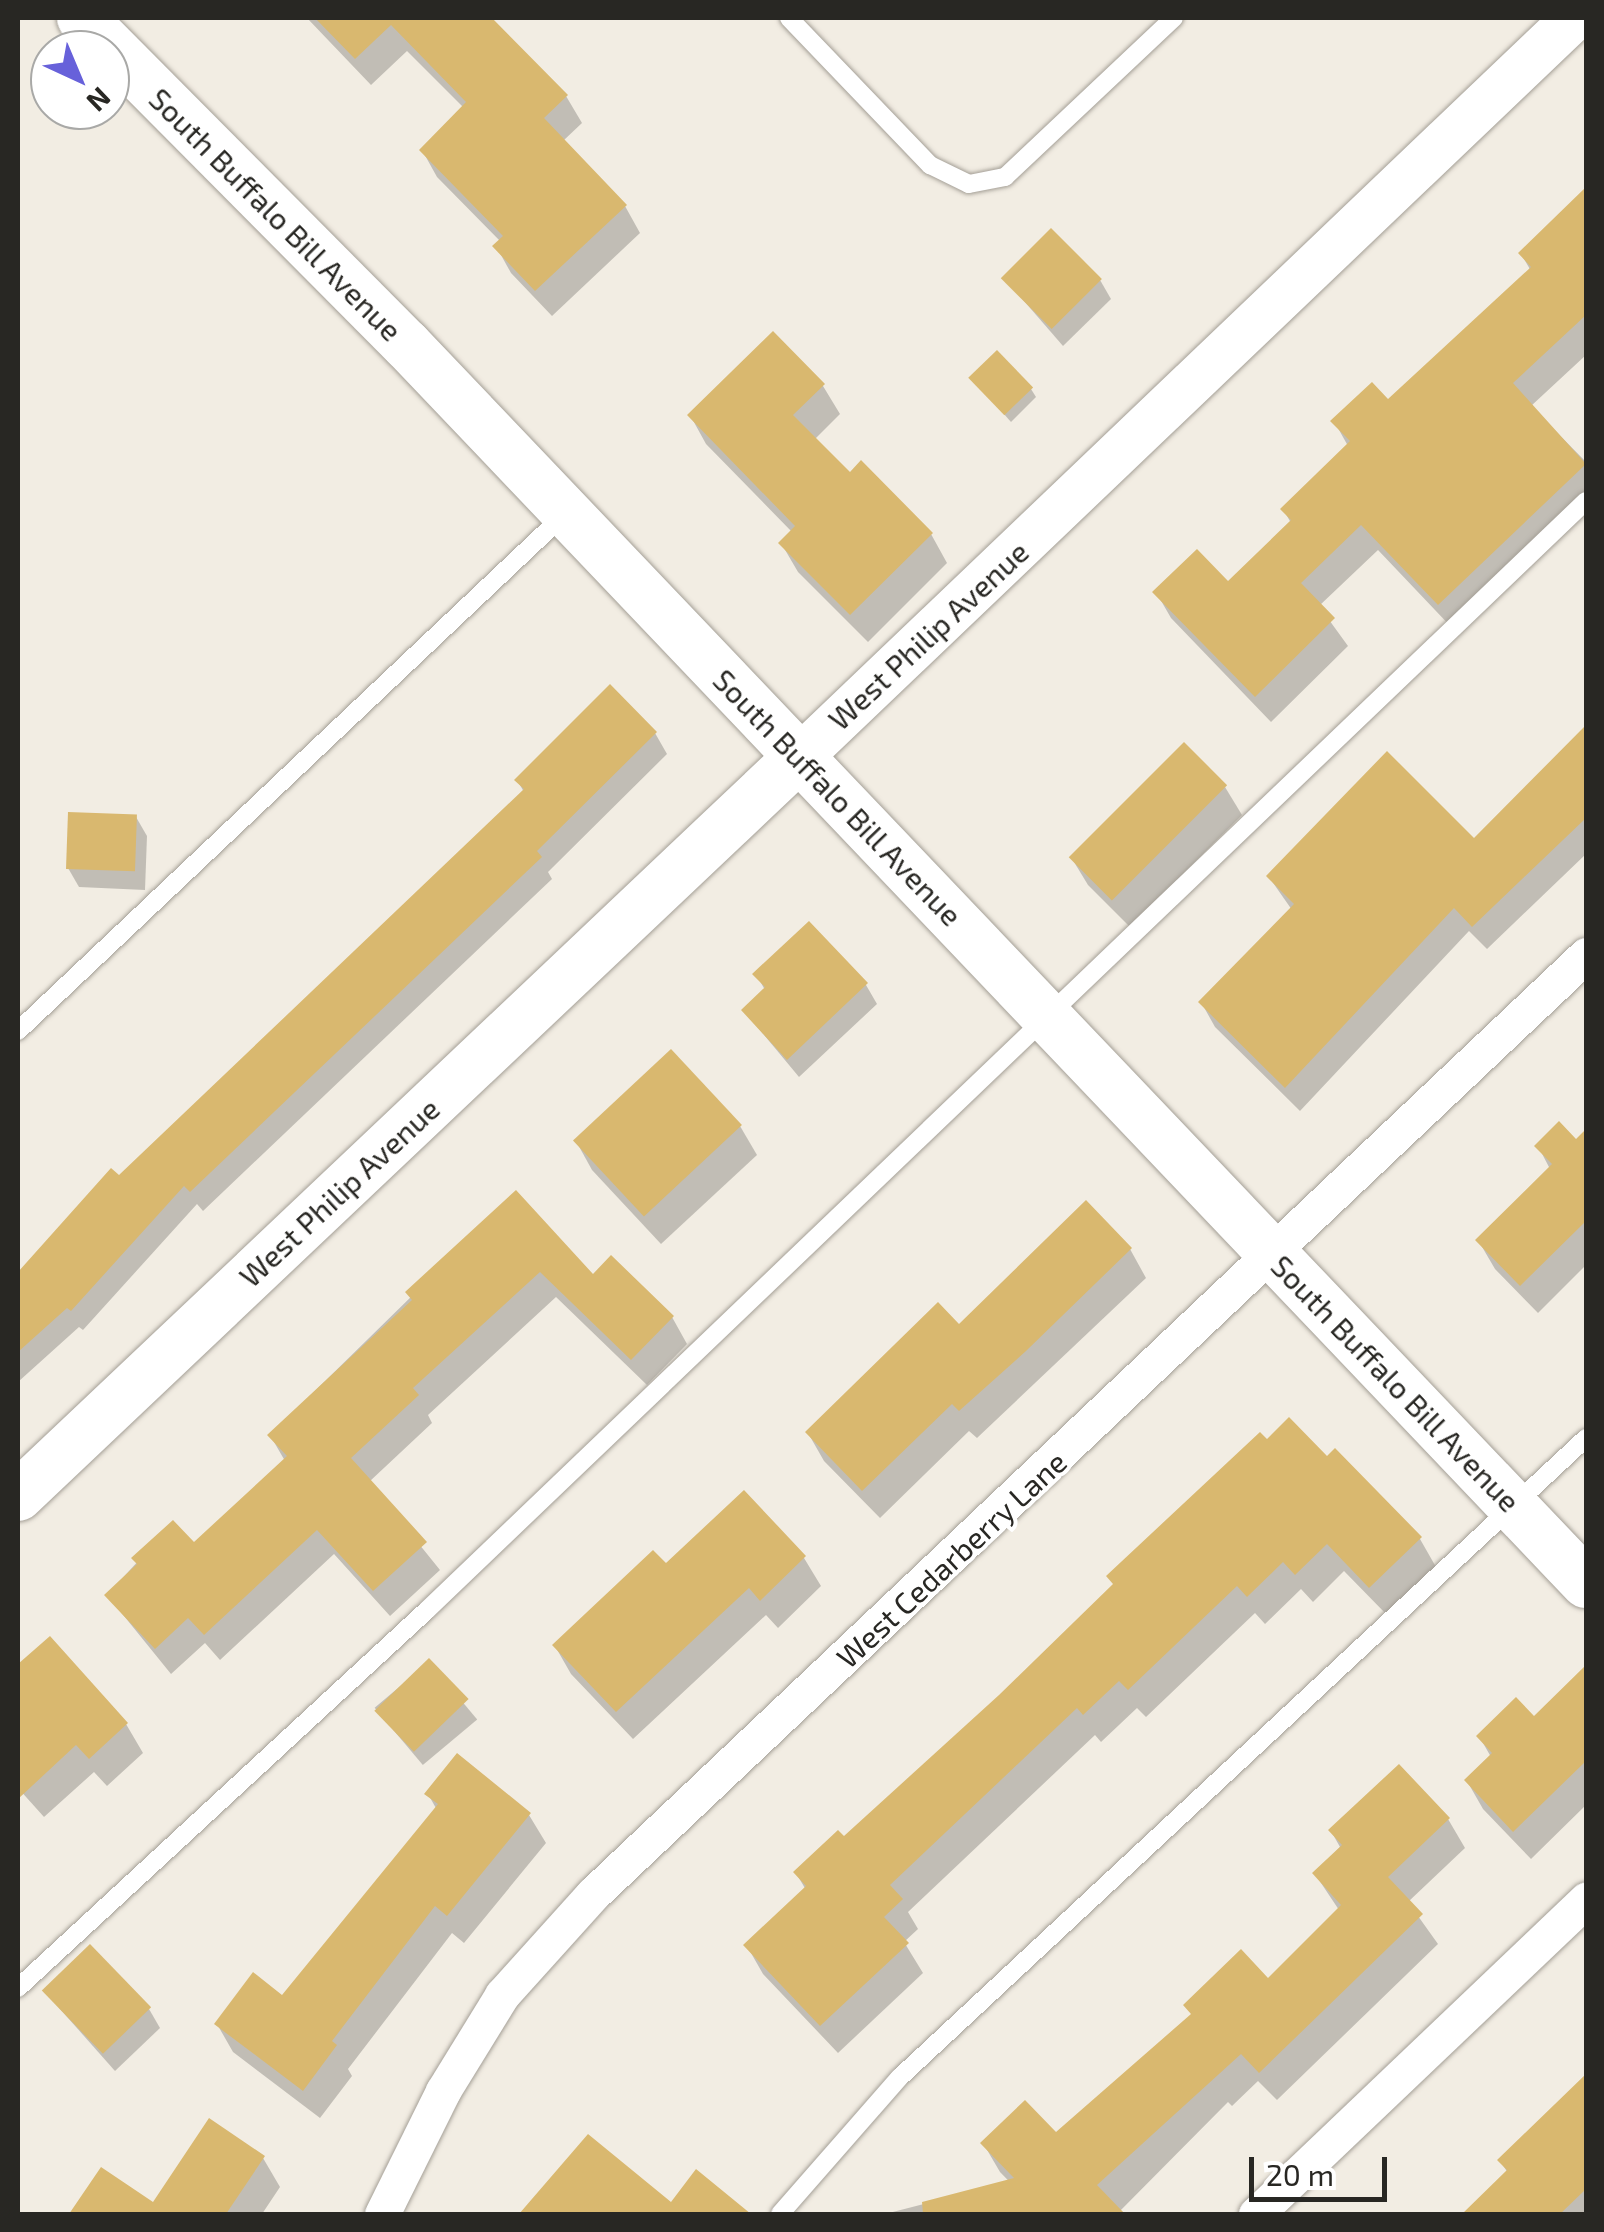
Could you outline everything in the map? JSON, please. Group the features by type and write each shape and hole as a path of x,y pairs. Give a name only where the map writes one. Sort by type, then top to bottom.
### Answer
{"main road":[{"name":"South Buffalo Bill Avenue","path":"82,18 567,513 1586,1583"},
{"name":"West Philip Avenue","path":"18,1496 799,757"}],"street":[{"name":"West Philip Avenue","path":"799,757 1572,18"},
{"name":"West Cedarberry Lane","path":"382,2214 442,2092 502,1995 592,1895 1274,1255 1586,955"},
{"path":"1256,2214 1586,1900"}],"lane":[{"path":"789,18 930,165 969,184 1005,177 1174,18"},
{"path":"18,1988 427,1610 1044,1014 1586,501"},
{"path":"18,1031 567,513"},
{"path":"780,2214 899,2078 1586,1438"}],"building":[{"path":"315,18 492,18 568,95 544,118 627,205 535,291 492,246 503,236 419,150 466,102 391,25 355,59"},
{"path":"1586,187 1586,315 1513,383 1586,464 1438,605 1361,525 1301,583 1335,618 1255,697 1152,592 1197,549 1228,581 1291,520 1280,509 1350,441 1330,421 1372,382 1388,399 1531,267 1518,253"},
{"path":"1051,228 1102,279 1052,329 1001,278"},
{"path":"773,331 825,384 793,415 850,472 861,460 933,533 850,615 778,543 795,526 687,415"},
{"path":"997,350 1033,387 1004,415 968,378"},
{"path":"610,684 657,732 537,851 542,857 190,1192 184,1186 71,1311 67,1308 18,1352 18,1272 111,1168 119,1175 524,789 514,780"},
{"path":"1586,725 1586,818 1472,927 1454,908 1285,1088 1198,1002 1294,904 1266,876 1387,751 1474,838"},
{"path":"1184,742 1227,785 1112,900 1069,857"},
{"path":"68,812 137,814 135,871 66,869"},
{"path":"809,921 868,983 787,1060 741,1010 765,987 752,974"},
{"path":"671,1049 742,1125 644,1216 573,1140"},
{"path":"1559,1121 1576,1139 1586,1129 1586,1221 1520,1286 1475,1240 1552,1164 1534,1146"},
{"path":"516,1190 593,1274 611,1255 674,1316 631,1360 540,1272 413,1388 419,1395 351,1458 427,1542 373,1591 317,1530 204,1635 188,1618 155,1649 104,1595 137,1564 131,1558 173,1520 194,1542 287,1456 267,1435 412,1300 405,1292"},
{"path":"1086,1200 1132,1248 1026,1351 959,1411 952,1404 862,1491 805,1432 938,1302 959,1324"},
{"path":"1289,1417 1327,1456 1335,1448 1422,1537 1369,1588 1327,1544 1295,1575 1283,1562 1247,1597 1237,1586 1128,1690 1119,1681 1083,1715 1077,1708 890,1885 903,1899 884,1917 909,1943 820,2026 743,1945 806,1886 793,1872 838,1830 844,1836 999,1695 1113,1584 1106,1576 1260,1432 1267,1439"},
{"path":"744,1490 806,1556 760,1601 749,1588 616,1712 552,1645 653,1550 666,1563"},
{"path":"50,1636 128,1723 89,1759 76,1745 18,1799 18,1664"},
{"path":"429,1658 469,1699 414,1752 374,1711"},
{"path":"1586,1665 1586,1761 1513,1832 1464,1780 1492,1753 1476,1736 1516,1697 1534,1716"},
{"path":"457,1753 531,1813 447,1916 435,1906 332,2041 337,2045 303,2091 214,2024 253,1972 282,1995 438,1804 424,1794"},
{"path":"1399,1764 1450,1818 1388,1877 1423,1914 1259,2073 1241,2054 1097,2185 1125,2214 923,2214 922,2202 1014,2178 980,2143 1025,2100 1056,2132 1191,2014 1183,2005 1241,1949 1268,1978 1341,1905 1312,1873 1342,1845 1328,1830"},
{"path":"90,1944 151,2007 103,2054 42,1991"},
{"path":"1586,2074 1586,2189 1560,2214 1462,2214 1507,2170 1497,2160"},
{"path":"209,2118 265,2156 226,2214 69,2214 101,2167 153,2202"},
{"path":"588,2134 671,2202 696,2169 751,2214 519,2214"}]}
